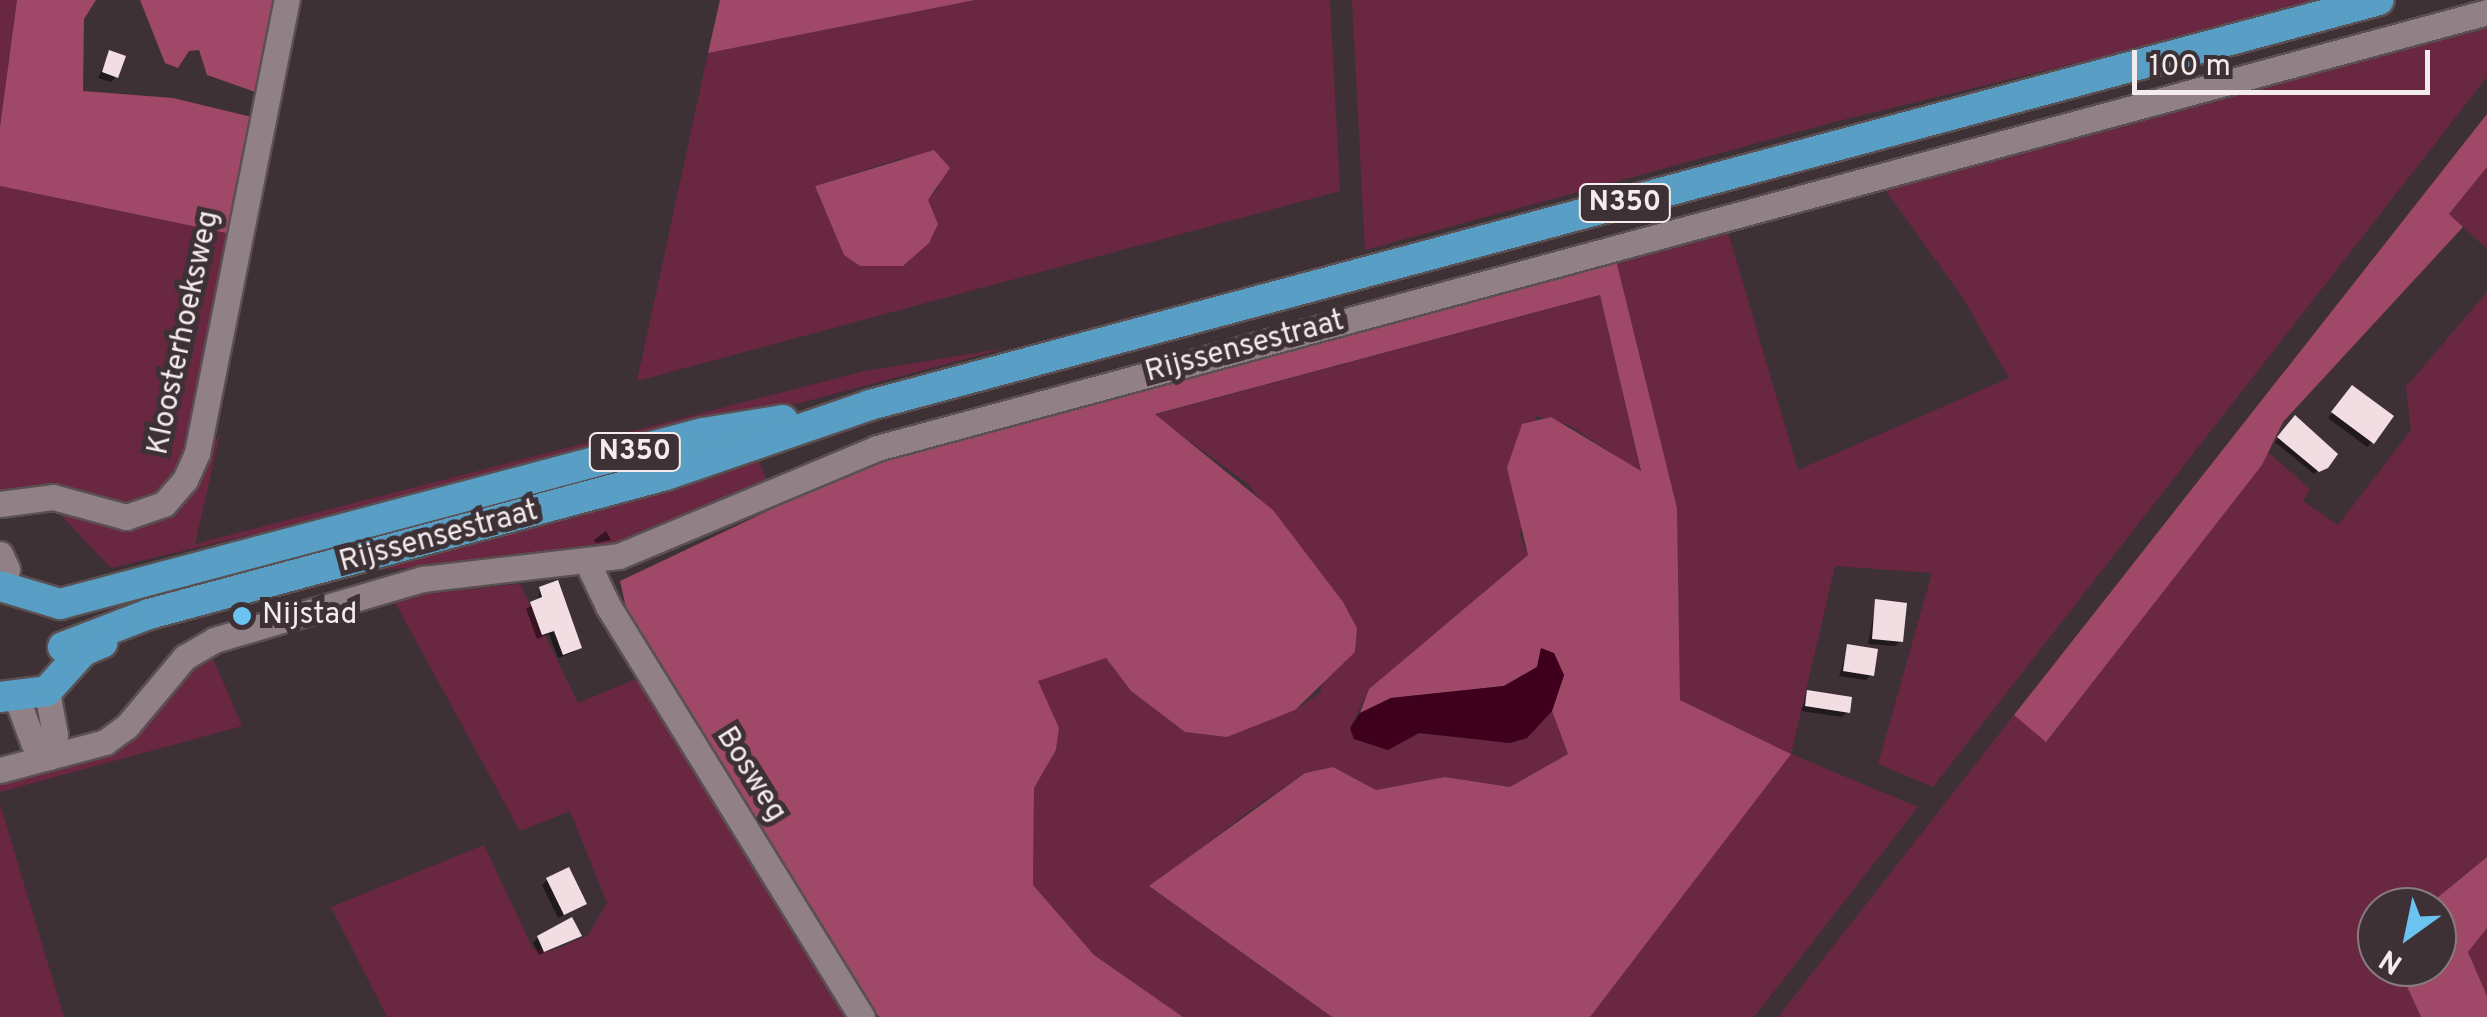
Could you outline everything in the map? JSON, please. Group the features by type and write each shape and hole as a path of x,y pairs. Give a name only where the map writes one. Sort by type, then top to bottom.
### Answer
{"main road":[{"name":"Rijssensestraat","path":"78,646 108,626 634,485 870,405 2379,0"},
{"name":"Rijssensestraat","path":"55,596 176,575 703,434 870,405"},
{"path":"2,570 55,596 78,646 22,688"}],"street":[{"name":"Kloosterhoeksweg","path":"0,504 35,496 126,517 164,504 185,480 197,453 287,0"},
{"name":"Rijssensestraat","path":"0,770 105,742 127,726 185,656 214,640 423,578 588,564 877,448 2487,12"},
{"name":"Bosweg","path":"588,564 608,606 862,1017"},
{"path":"22,688 33,742 49,757"}],"shaded area":[{"path":"0,0 17,0 0,127"},
{"path":"17,0 96,0 84,19 83,91 173,98 256,118 231,234 0,186 0,127"},
{"path":"140,0 279,0 261,94 207,75 199,50 189,51 178,68 165,63"},
{"path":"720,0 975,0 708,53"},
{"path":"975,0 1330,0 1340,191 637,381 708,53","holes":["902,158 939,187 928,200 935,232 903,266 844,255 815,186"]},
{"path":"1352,0 2335,0 1838,121 1365,250"},
{"path":"2487,27 2487,77 1933,787 1878,764 1932,573 1835,566 1791,754 1918,807 1754,1017 1590,1017 1790,754 1680,700 1677,508 1616,260 1727,229 1798,470 2009,378 1963,298 1883,187"},
{"path":"2487,114 2487,167 2449,214 2463,227 2283,422 2262,465 2046,742 2014,715"},
{"path":"934,150 950,168 928,200 938,224 929,243 903,266 860,266 844,255 815,186"},
{"path":"2487,167 2487,249 2449,214"},
{"path":"0,186 231,234 191,452 156,499 126,507 55,488 0,493"},
{"path":"1616,260 1677,508 1680,700 1791,754 1590,1017 1332,1017 1149,886 1305,773 1333,767 1376,790 1445,777 1510,787 1568,754 1552,711 1564,675 1541,649 1537,667 1504,686 1391,698 1360,713 1369,689 1528,555 1507,468 1522,424 1551,417 1641,471 1600,295 1155,414 1273,510 1343,602 1357,628 1355,652 1295,710 1227,737 1185,732 1131,691 1106,658 1038,681 1059,728 1056,750 1034,788 1033,885 1094,955 1183,1017 879,1017 626,608 620,581 858,468"},
{"path":"2487,292 2487,857 2450,887 2357,887 2357,987 2407,987 2421,1017 1778,1017 2014,715 2047,741 2268,452 2310,489 2303,501 2338,525 2411,430 2406,387"},
{"path":"1600,295 1641,473 1569,425 1536,416 1520,536 1528,555 1369,689 1350,728 1354,739 1387,750 1419,733 1510,743 1527,738 1552,711 1568,754 1510,787 1445,777 1376,790 1333,767 1305,773 1255,807 1150,887 1332,1017 1183,1017 1094,955 1033,885 1034,788 1056,750 1059,728 1037,681 1106,658 1131,691 1185,732 1227,737 1295,710 1320,693 1343,602 1248,484 1154,415"},
{"path":"1007,348 751,416 111,568 58,512 58,502 95,517 187,485 220,434 195,544 865,371"},
{"path":"757,456 766,479 636,545 526,563 343,571"},
{"path":"520,584 578,703 643,676 854,1017 387,1017 331,907 484,845 533,949 552,951 588,935 607,903 570,811 520,831 392,597"},
{"path":"1541,648 1554,653 1564,675 1552,711 1527,738 1510,743 1419,733 1388,750 1354,739 1350,728 1360,713 1391,698 1504,686 1537,667"},
{"path":"209,649 242,726 0,792 0,780 110,752"},
{"path":"0,804 64,1017 0,1017"},
{"path":"2487,857 2487,928 2468,952 2487,996 2487,1017 2421,1017 2407,987 2457,987 2457,887 2450,887"},
{"path":"2487,928 2487,996 2468,952"}],"building":[{"path":"109,50 126,56 118,78 102,72"},
{"path":"2352,385 2394,416 2374,444 2331,412"},
{"path":"2295,415 2338,454 2328,468 2319,472 2277,437"},
{"path":"558,580 582,648 563,655 554,631 542,635 530,602 542,597 539,587"},
{"path":"1875,599 1907,603 1903,642 1872,639"},
{"path":"1847,644 1878,649 1874,676 1843,671"},
{"path":"1807,690 1852,697 1850,713 1805,706"},
{"path":"569,867 587,904 564,915 546,878"},
{"path":"572,917 582,936 544,952 537,936"}],"place":[{"name":"Nijstad","path":"242,616"}]}
